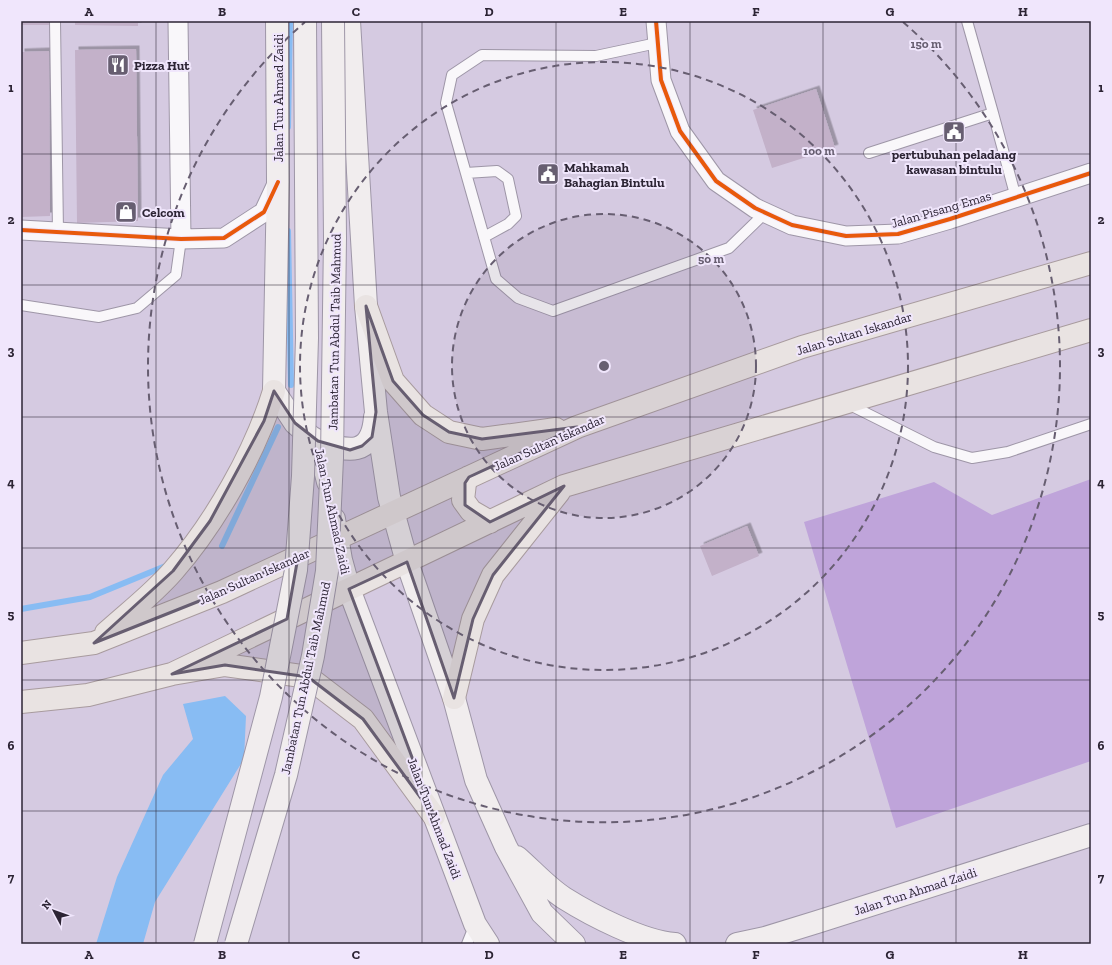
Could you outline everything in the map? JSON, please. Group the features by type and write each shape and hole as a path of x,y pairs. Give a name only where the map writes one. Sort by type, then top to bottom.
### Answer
{"main road":[{"name":"Jalan Tun Ahmad Zaidi","path":"277,21 278,182 274,391 295,423 318,442 328,484 337,539 349,589 475,924 488,944"},
{"name":"Jambatan Tun Abdul Taib Mahmud","path":"205,944 271,697 296,570 304,476 306,346 305,21"},
{"name":"Jambatan Tun Abdul Taib Mahmud","path":"236,944 286,775 312,656 327,571 333,435 335,238 333,21"},
{"path":"349,21 366,306 376,412 389,497 407,562 454,698 476,780 506,847 542,913 574,944"},
{"name":"Jalan Sultan Iskandar","path":"21,653 94,643 222,592 577,427 802,347 1091,263"},
{"path":"366,306 393,381 423,416 449,432 482,439 577,427"},
{"path":"172,674 564,486 1091,330"},
{"path":"94,643 173,571 210,521 240,471 261,428 274,391"},
{"path":"318,442 337,448 350,450 362,446 372,437 376,412"},
{"path":"468,477 465,483 463,500 471,510 490,522"},
{"path":"454,698 473,619 493,575 564,486"},
{"path":"21,702 88,695 172,674 225,665 308,676 363,719 434,816"},
{"name":"Jalan Tun Ahmad Zaidi","path":"737,944 765,938 802,927 1091,835"},
{"path":"506,847 563,897 614,925 664,943 675,944"}],"street":[{"path":"178,21 181,239"},
{"name":"Jalan Pisang Emas","path":"656,21 661,80 680,131 716,181 755,208 792,225 846,236 898,234 1016,198 1091,173"},
{"path":"21,230 181,239 224,238 264,212 278,182"}],"lane":[{"path":"55,21 58,232"},
{"path":"967,21 1016,198"},
{"path":"657,43 596,56 482,55 452,75 446,103 496,279 518,298 553,311 729,248 765,213"},
{"path":"869,153 993,113"},
{"path":"466,173 497,171 508,179 516,216 508,224 484,236"},
{"path":"21,305 99,317 137,308 176,275 181,239"},
{"path":"845,403 934,447 972,458 1008,452 1091,424"},
{"path":"467,944 475,924"}],"highlighted area":[{"path":"366,306 393,381 423,415 449,432 482,439 577,427 469,477 465,483 465,505 490,522 564,486 493,575 473,619 454,698 407,562 349,589 434,816 363,719 308,677 225,665 172,674 287,619 298,557 222,592 94,643 173,571 210,521 264,421 274,391 295,423 318,441 350,450 362,446 372,437 376,412"}],"shaded area":[{"path":"1091,479 1091,761 896,828 804,522 934,482 992,515"}],"water":[{"path":"225,696 246,716 244,759 155,902 143,944 96,944 117,877 163,775 193,739 183,704"}],"building":[{"path":"21,21 49,21 49,25 21,25"},
{"path":"75,21 138,21 138,26 75,25"},
{"path":"136,49 138,221 77,223 75,50"},
{"path":"49,51 50,216 21,217 21,52"},
{"path":"816,89 835,148 772,168 753,110"},
{"path":"747,526 759,556 712,576 700,546"}],"waterway":[{"path":"288,127 290,21"},
{"path":"288,231 291,385"},
{"path":"222,546 278,427"},
{"path":"21,609 90,597 168,565"}],"cycle path":[{"path":"656,21 661,80 680,131 716,181 755,208 792,225 846,236 898,234 950,219 1091,173"},
{"path":"21,230 181,239 224,238 264,212 278,182"}],"place":[{"name":"Pizza Hut","path":"118,65"},
{"name":"pertubuhan peladang kawasan bintulu","path":"954,132"},
{"name":"Mahkamah Bahagian Bintulu","path":"548,174"},
{"name":"Celcom","path":"126,212"}]}
